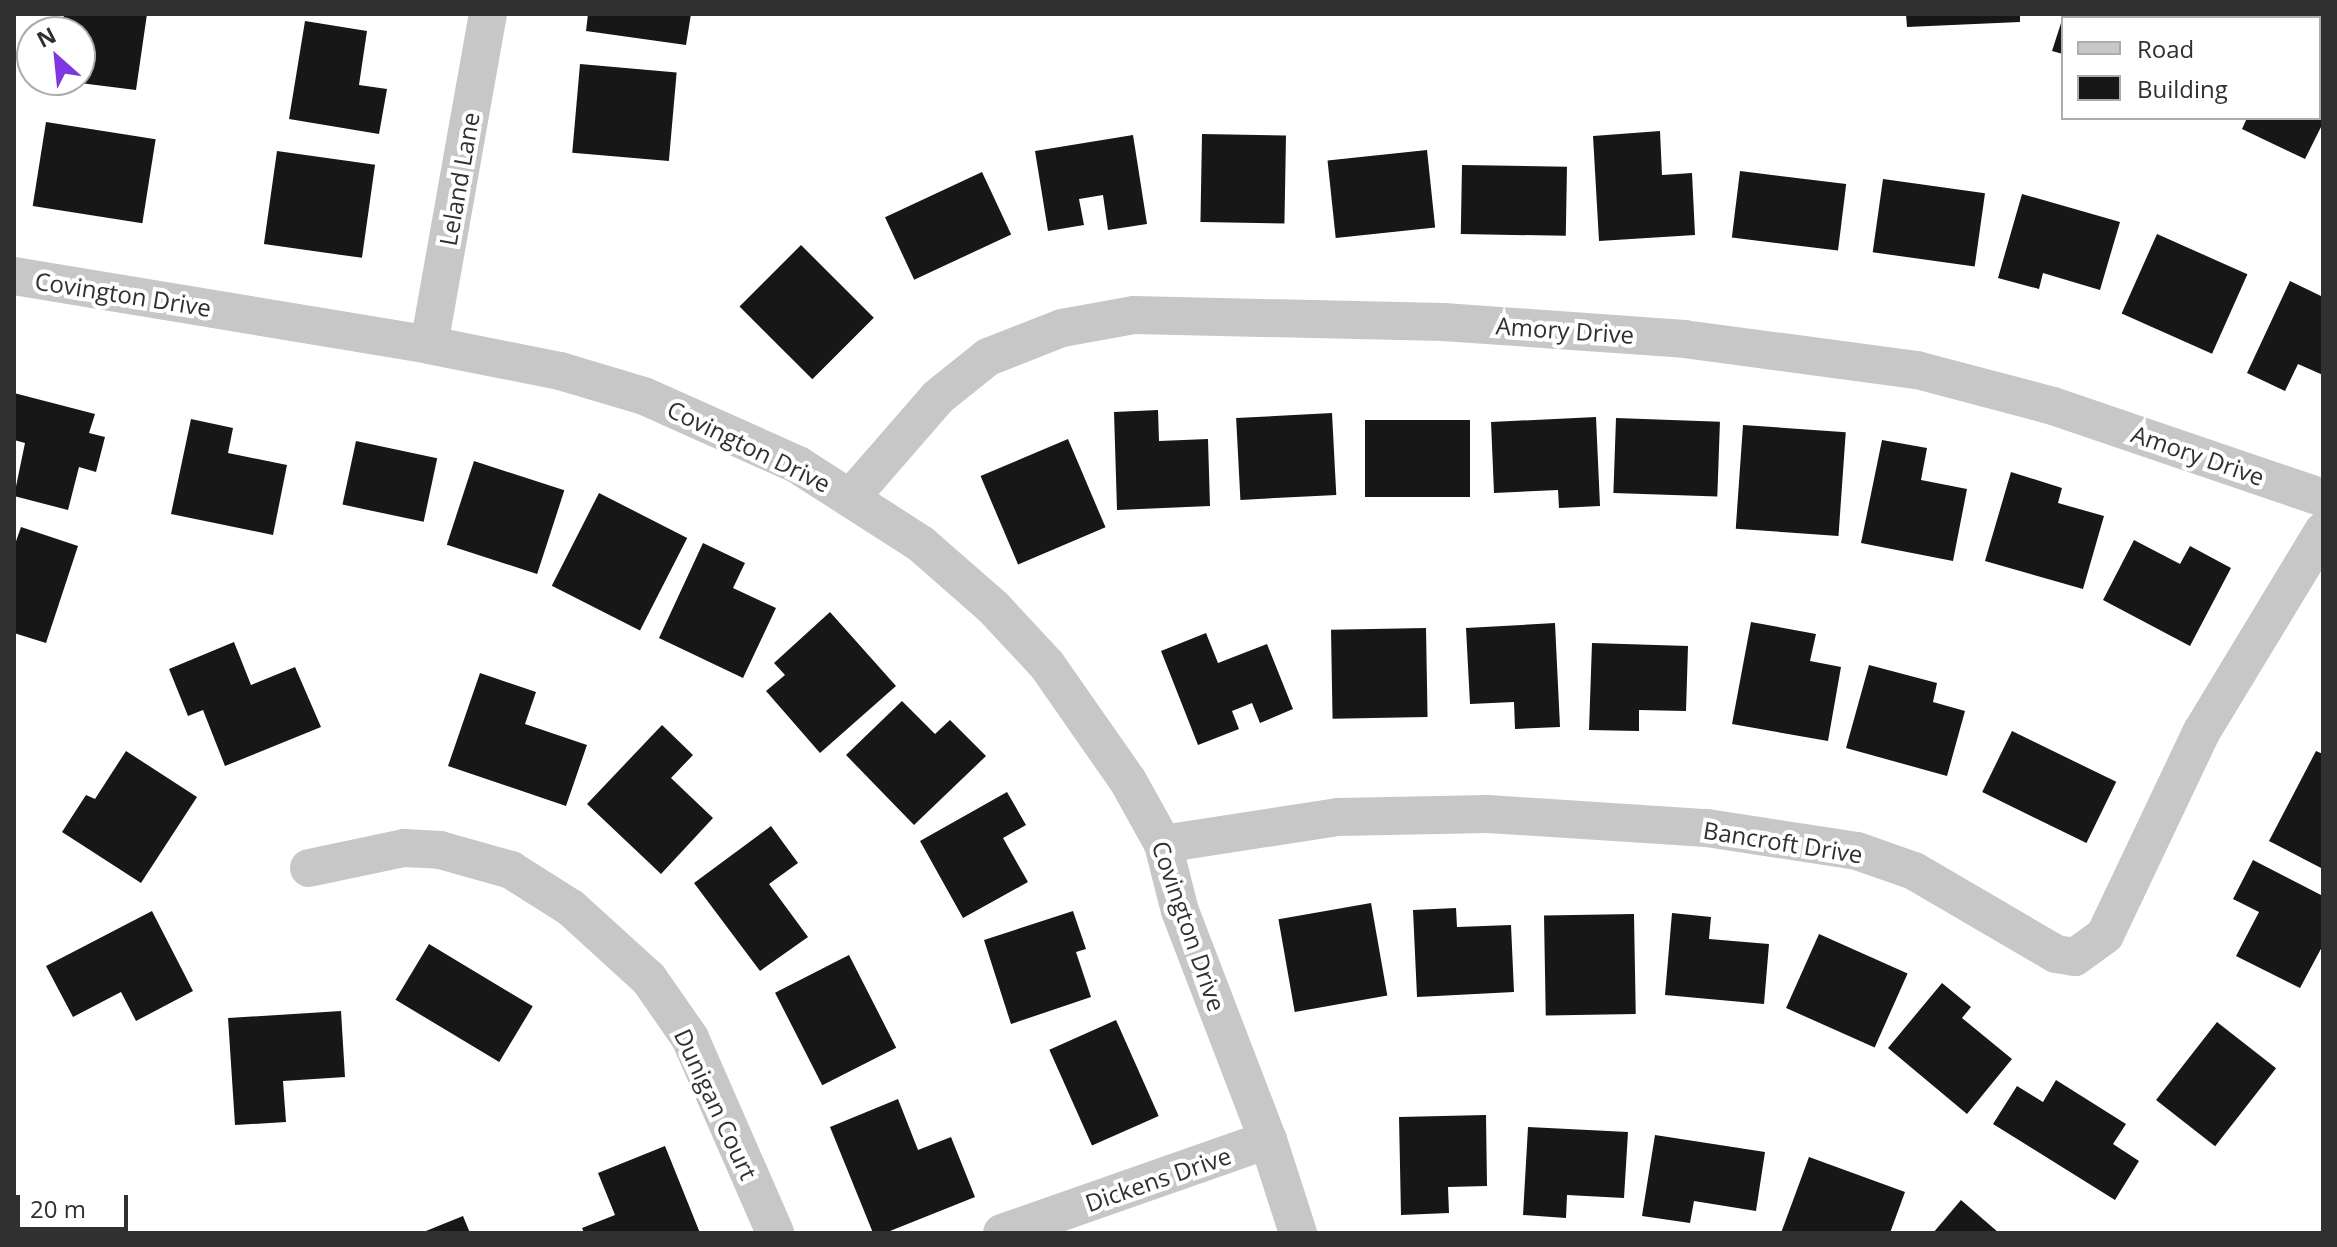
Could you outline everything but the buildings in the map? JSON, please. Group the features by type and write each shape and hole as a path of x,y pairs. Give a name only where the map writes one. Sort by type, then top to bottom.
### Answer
{"street":[{"name":"Leland Lane","path":"429,345 488,14"},
{"name":"Covington Drive","path":"14,276 429,345 560,371 644,396 798,465 852,496 921,544 994,608 1047,665 1128,781 1163,844 1180,911 1268,1140 1298,1233"},
{"name":"Amory Drive","path":"852,496 938,397 988,357 1062,328 1134,315 1458,323 1684,339 1917,370 2053,406 2323,498"},
{"name":"Bancroft Drive","path":"1163,844 1338,817 1488,814 1707,828 1857,851 1914,871 2056,954 2075,957 2105,935 2202,731 2323,531"},
{"name":"Dunigan Court","path":"309,868 404,848 440,850 511,870 571,908 649,979 690,1038 775,1233"},
{"name":"Dickens Drive","path":"1002,1233 1268,1140"}]}
